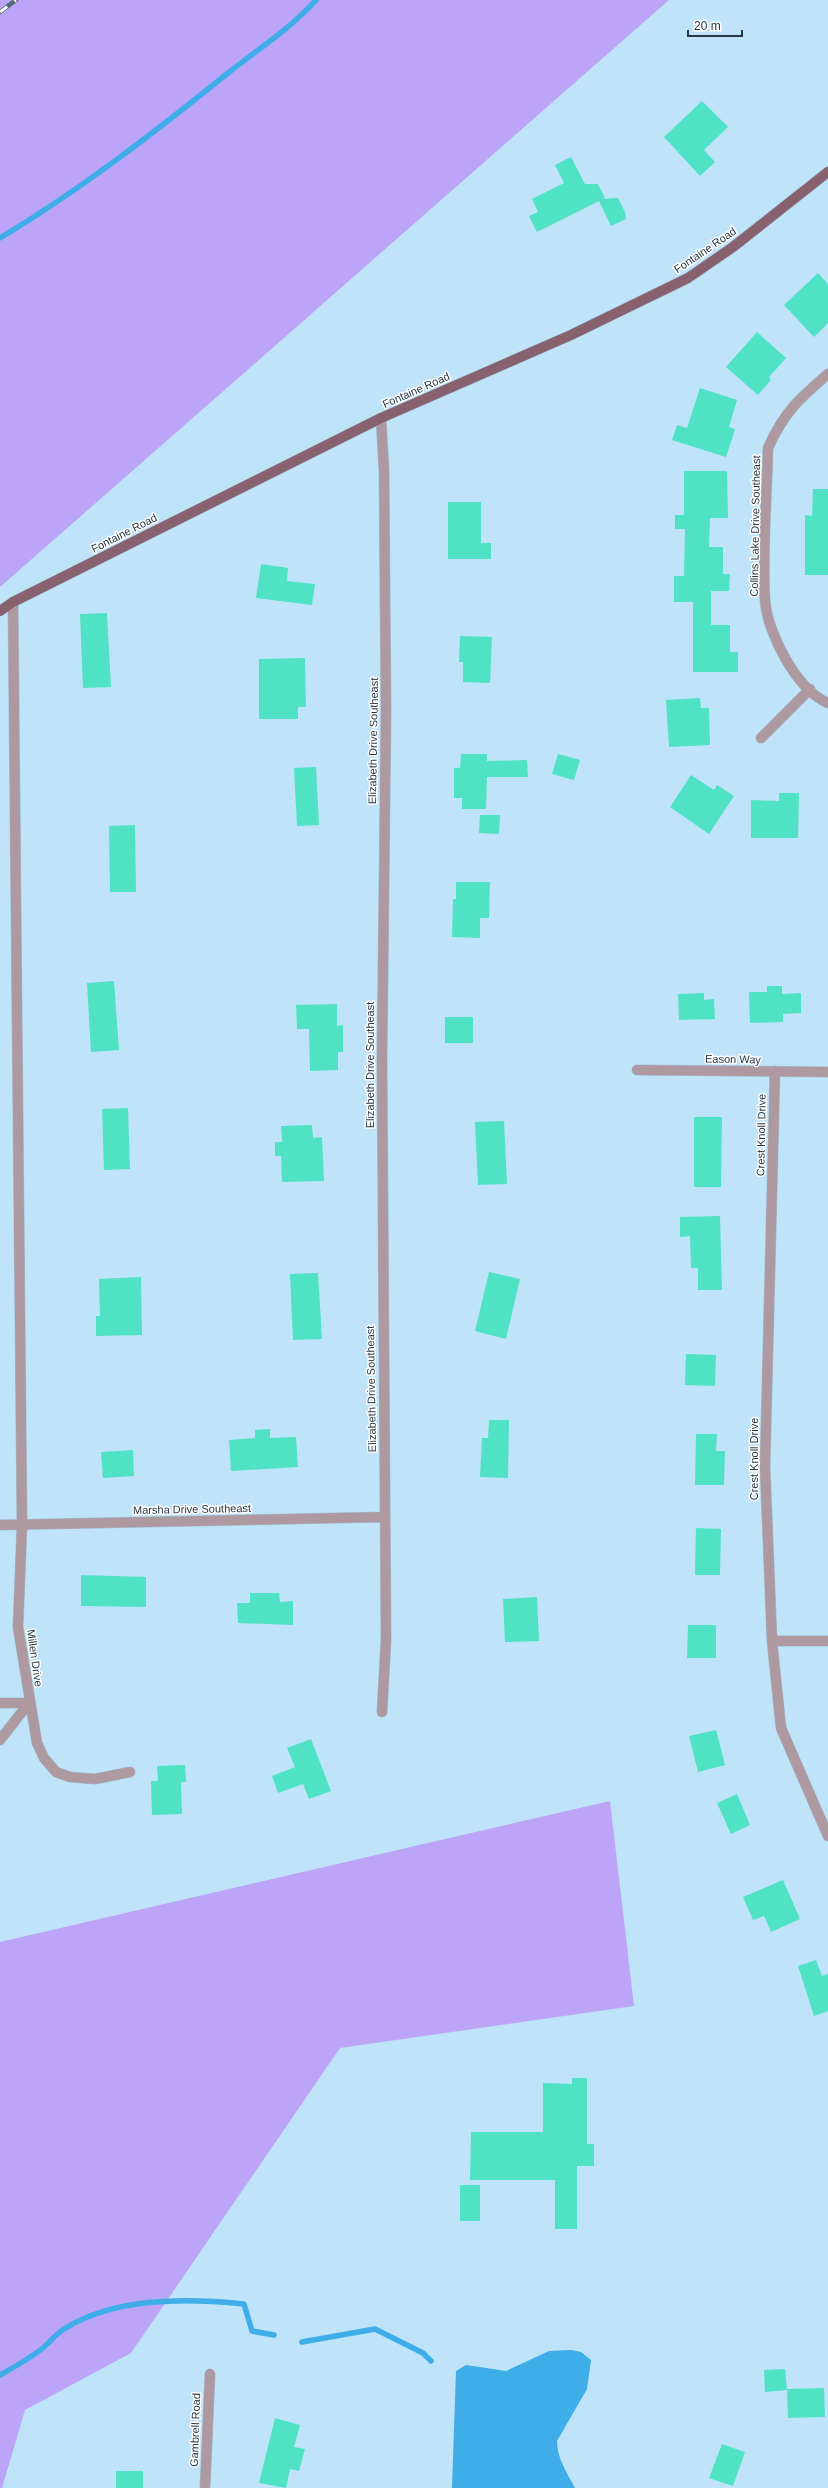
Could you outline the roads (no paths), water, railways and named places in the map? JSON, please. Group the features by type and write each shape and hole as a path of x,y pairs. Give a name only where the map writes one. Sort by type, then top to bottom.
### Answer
{"main road":[{"name":"Fontaine Road","path":"0,611 13,602 381,418 571,335 688,278 733,248 828,172"}],"street":[{"name":"Collins Lake Drive Southeast","path":"828,374 792,406 778,425 768,448 765,602 776,640 794,673 821,700 828,703"},
{"name":"Elizabeth Drive Southeast","path":"381,418 384,470 386,711 382,1052 386,1640 382,1712"},
{"name":"Millen Drive","path":"13,602 22,1525 18,1628 29,1703 37,1743 44,1758 56,1772 70,1777 95,1779 130,1772"},
{"path":"761,738 810,689"},
{"name":"Eason Way","path":"637,1070 828,1072"},
{"name":"Crest Knoll Drive","path":"775,1071 765,1466 772,1641 781,1728 828,1836"},
{"name":"Marsha Drive Southeast","path":"0,1525 384,1517"},
{"path":"772,1641 828,1641"},
{"path":"0,1703 29,1703"},
{"path":"0,1740 29,1703"},
{"name":"Gambrell Road","path":"205,2488 210,2374"}],"water":[{"path":"571,2350 581,2352 591,2360 587,2389 557,2441 557,2447 561,2459 575,2488 452,2488 456,2371 466,2365 506,2371 549,2351"}],"waterway":[{"path":"0,238 30,220 117,160 239,64 285,30 316,0"},
{"path":"0,2375 34,2355 58,2333 84,2318 128,2305 175,2301 244,2304 252,2331 274,2335"},
{"path":"302,2342 375,2329 423,2353 431,2361"}],"railway":[{"path":"0,12 16,0"}]}
